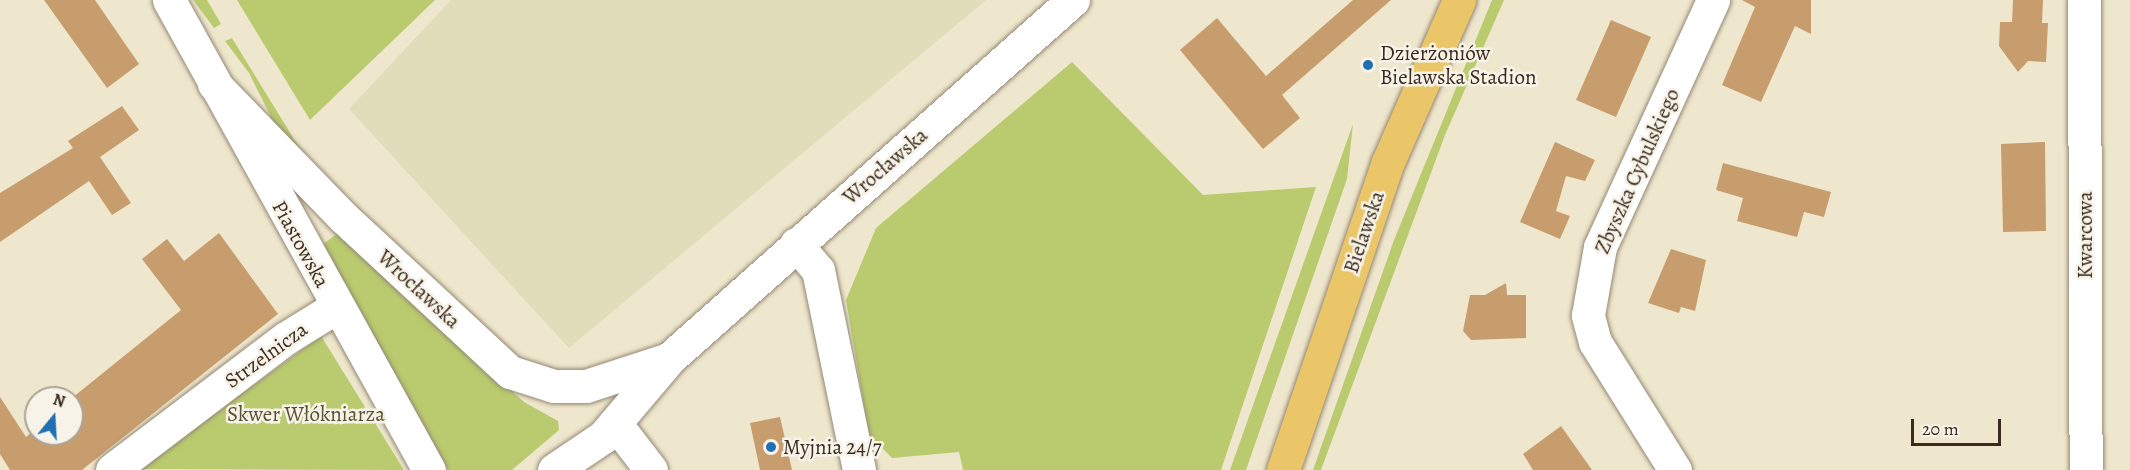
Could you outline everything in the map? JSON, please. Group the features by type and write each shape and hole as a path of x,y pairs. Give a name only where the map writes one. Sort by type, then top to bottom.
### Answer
{"main road":[{"name":"Bielawska","path":"1283,470 1388,162 1459,0"}],"street":[{"name":"Wrocławska","path":"554,470 615,423 670,358 1073,0"},
{"name":"Zbyszka Cybulskiego","path":"1675,470 1595,342 1588,315 1600,247 1713,0"},
{"name":"Kwarcowa","path":"2084,0 2086,470"},
{"name":"Piastowska","path":"170,6 336,308 429,470"},
{"name":"Wrocławska","path":"214,84 352,225 510,372 554,386 586,386 670,358"},
{"path":"796,244 818,270 859,470"},
{"name":"Strzelnicza","path":"112,470 286,338 336,308"},
{"path":"615,423 651,470"}],"shaded area":[{"path":"451,0 986,0 569,348 349,109"}],"green space":[{"path":"193,0 207,0 221,24 214,28"},
{"path":"237,0 435,0 310,120"},
{"path":"1492,0 1504,0 1445,135 1321,470 1313,470 1394,240"},
{"path":"232,38 297,144 329,182 274,123 249,73 225,41"},
{"path":"1072,62 1203,195 1316,187 1221,470 963,470 959,452 892,458 869,435 846,300 876,228"},
{"path":"1353,124 1347,179 1246,470 1230,470"},
{"path":"338,233 524,402 558,421 559,430 512,470 448,470 322,245"},
{"name":"Skwer Włókniarza","path":"321,336 404,470 139,469"}],"building":[{"path":"44,0 95,0 139,64 107,88"},
{"path":"1353,0 1391,0 1282,95 1300,118 1263,149 1180,50 1217,18 1266,76"},
{"path":"1742,0 1811,0 1811,34 1795,26 1761,102 1722,85 1755,7"},
{"path":"2013,0 2043,0 2042,23 2048,23 2046,62 2028,61 2018,72 1999,46 2000,22 2012,22"},
{"path":"1611,20 1651,37 1616,117 1576,100"},
{"path":"122,106 139,130 100,157 131,203 112,215 89,181 0,242 0,193 73,148 68,141"},
{"path":"1555,142 1595,160 1585,181 1566,176 1556,211 1570,216 1560,239 1520,222"},
{"path":"2045,142 2046,231 2003,232 2001,144"},
{"path":"1723,163 1831,192 1824,217 1804,212 1797,237 1737,221 1743,198 1716,190"},
{"path":"219,233 278,314 82,470 10,470 0,454 0,397 24,434 24,446 84,446 84,388 181,310 142,259 167,239 184,261"},
{"path":"1671,249 1706,260 1695,311 1681,307 1679,313 1648,303"},
{"path":"1506,283 1507,295 1526,295 1526,338 1471,340 1463,331 1470,295 1485,295"},
{"name":"Myjnia 24/7","path":"780,417 792,470 760,470 750,423"},
{"path":"1561,426 1592,470 1533,470 1523,454"}],"place":[{"name":"Dzierżoniów Bielawska Stadion","path":"1368,65"},
{"name":"Myjnia 24/7","path":"771,447"}]}
